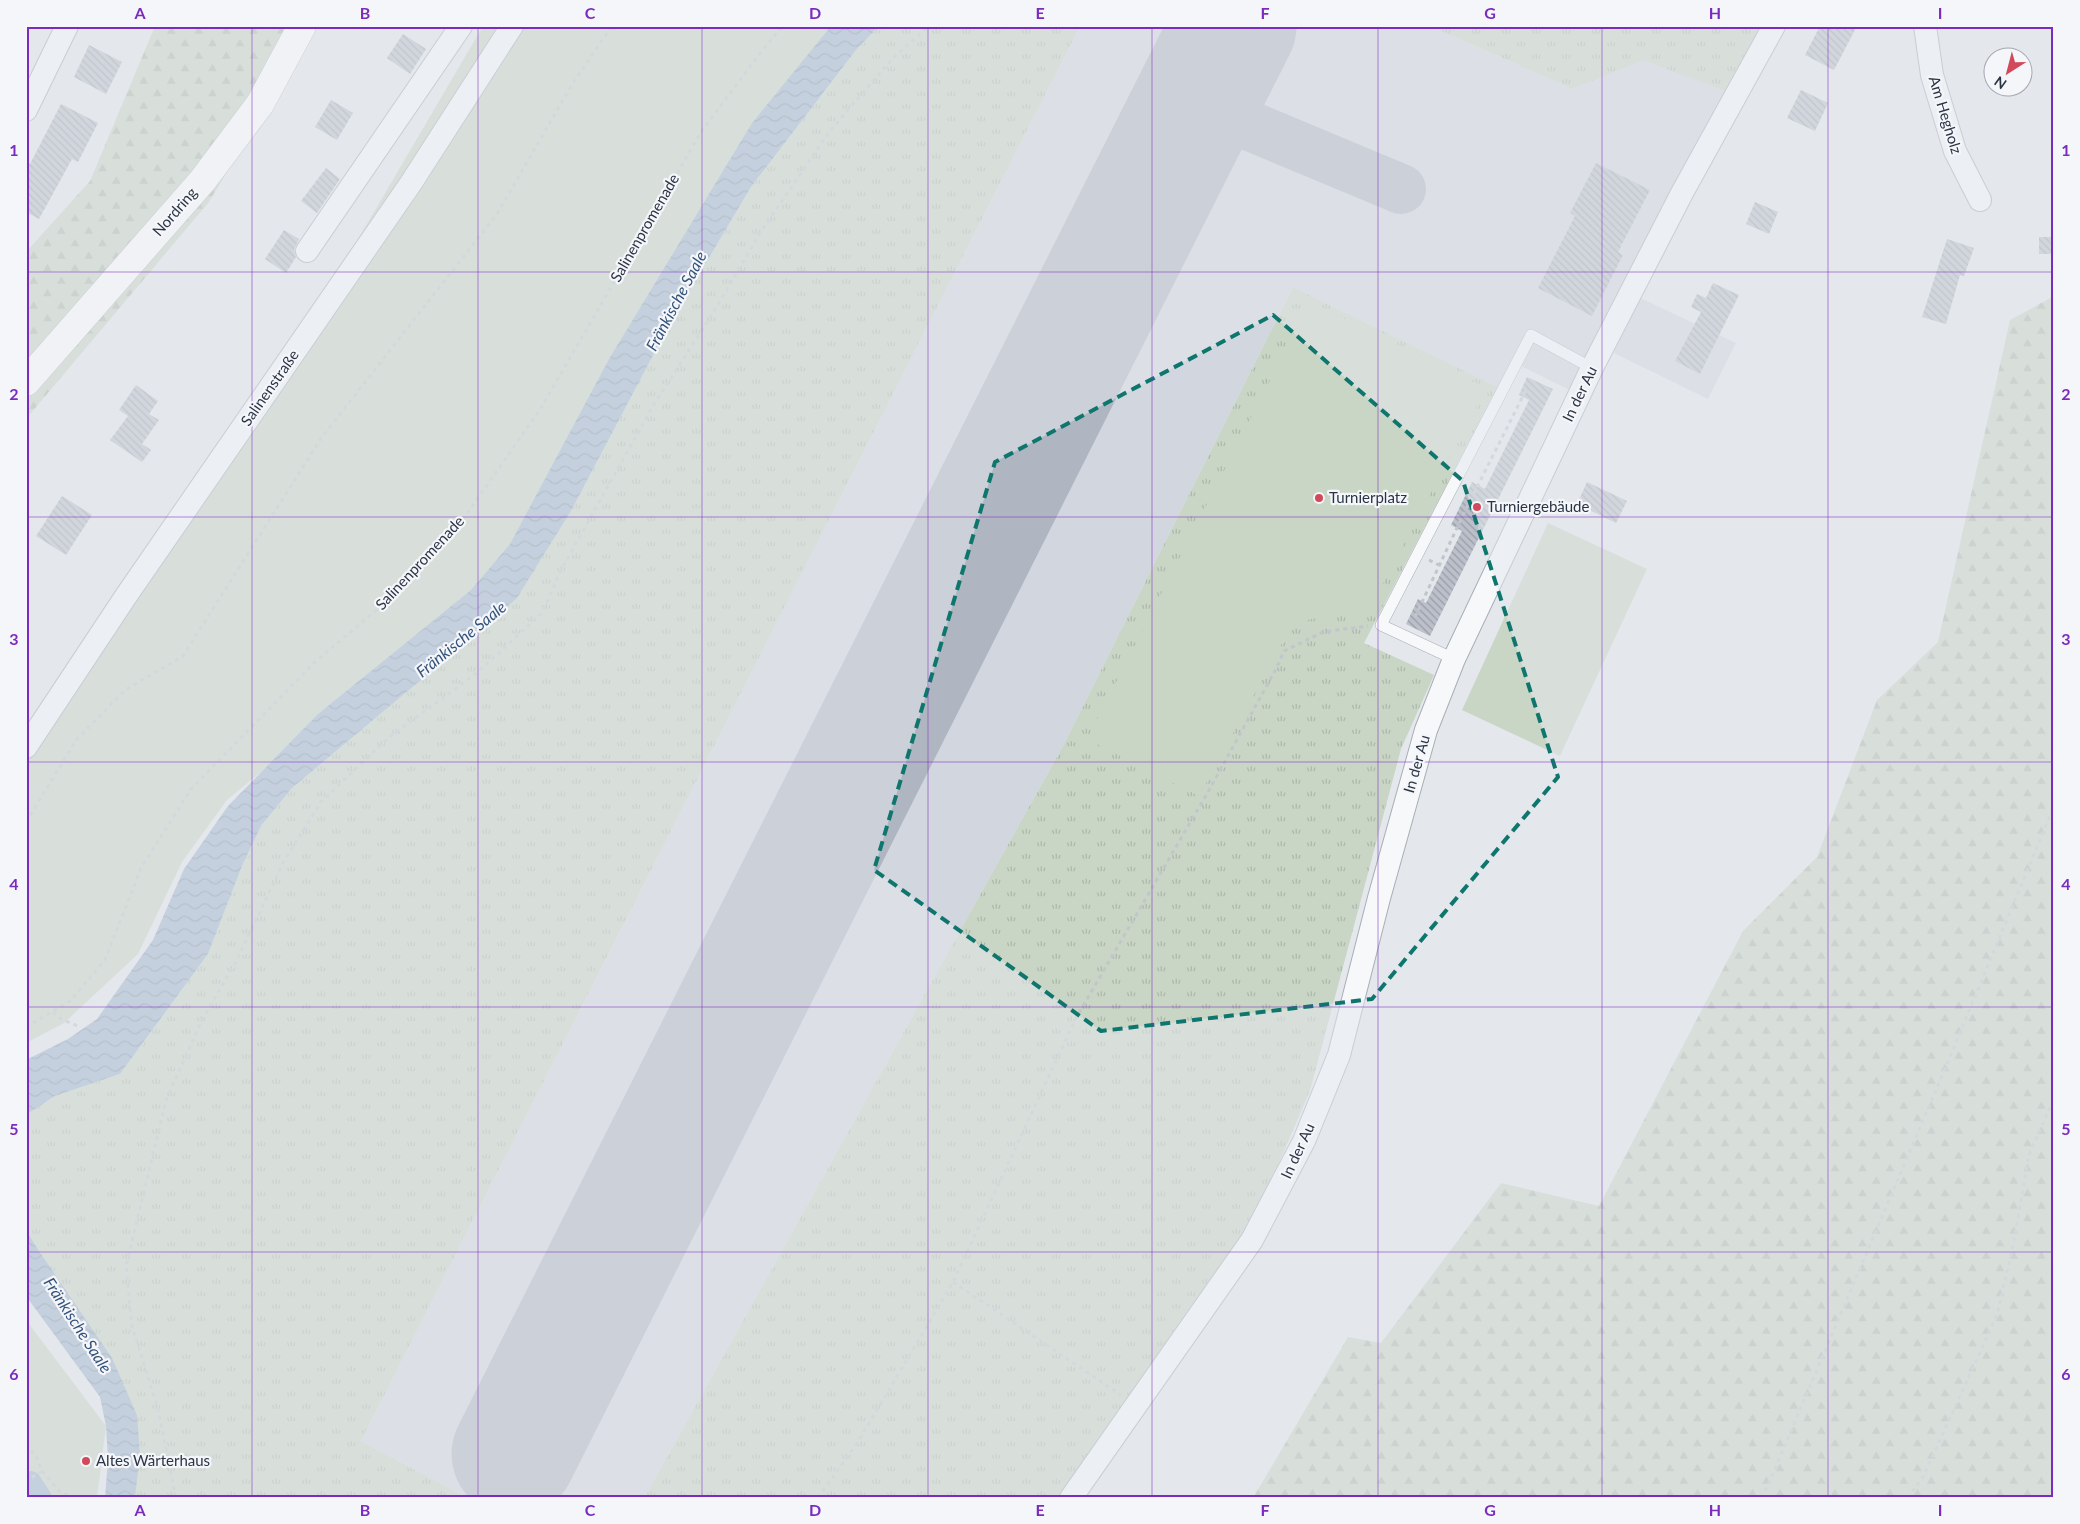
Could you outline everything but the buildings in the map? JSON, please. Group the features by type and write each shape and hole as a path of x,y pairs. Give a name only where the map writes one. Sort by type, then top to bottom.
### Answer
{"main road":[{"name":"Nordring","path":"26,382 203,180 260,104 302,26"}],"street":[{"path":"26,110 67,26"},
{"path":"307,251 460,26"},
{"name":"Salinenstraße","path":"26,748 131,588 411,183 512,26"},
{"name":"In der Au","path":"1070,1498 1252,1240 1304,1141 1339,1055 1379,898 1426,730 1454,659 1592,368 1682,193 1774,26"},
{"name":"Am Hegholz","path":"1925,26 1932,75 1955,151 1980,200"}],"lane":[{"path":"1454,659 1381,625 1531,335 1592,368"}],"path":[{"path":"26,822 77,739 125,690 183,656 322,437 497,214 573,83 612,26"},
{"name":"Salinenpromenade","path":"26,1027 70,1001 105,960 141,868 190,788 315,662 393,596 454,532 541,408 701,132 764,48 783,26"},
{"path":"176,1498 158,1409 132,1326 126,1266 166,1100 204,1018 237,960 284,863 321,802 387,739 478,672 542,613 561,570 654,404 760,233 830,131 892,59 929,26"},
{"path":"1415,617 1464,513 1527,388"},
{"path":"818,1498 858,1442 953,1282 1076,1018 1208,792 1284,651 1323,632 1381,625"},
{"path":"1761,1498 1947,1064 2054,806"},
{"path":"53,1012 61,1019 78,1026"},
{"path":"1907,1498 1923,1477 1997,1316 2014,1241 2029,1155 2054,1098"},
{"path":"953,1282 1136,1405"},
{"path":"26,1444 37,1458 42,1471 60,1492 79,1498"},
{"path":"26,1480 42,1471"}],"highlighted area":[{"path":"1273,315 1463,481 1558,777 1372,999 1101,1031 874,870 995,462"}],"shaded area":[{"path":"1080,26 1430,26 1572,89 1644,59 1729,93 1574,392 1513,362 1498,387 1293,287 1063,746 644,1498 468,1498 361,1441"},
{"path":"1638,297 1736,343 1708,399 1614,353"}],"green space":[{"path":"155,26 314,26 209,202 26,419 26,252 90,181"},
{"path":"483,26 846,26 512,565 227,800 182,862 138,954 64,1023 26,1043 26,764 272,386"},
{"path":"879,26 1080,26 361,1441 468,1498 135,1498 137,1415 126,1391 26,1230 26,1115 55,1096 120,1074 208,954 242,866 261,826 292,788 482,629 517,597 571,511 668,327 751,187 856,50"},
{"path":"1430,26 1764,26 1729,93 1644,60 1572,89"},
{"path":"1293,287 1498,387 1364,643 1434,675 1401,749 1310,1091 1254,1221 1058,1498 644,1498 1063,746"},
{"path":"2054,296 2054,1498 1253,1498 1348,1337 1381,1343 1501,1183 1599,1206 1743,931 1817,857 1877,700 1938,642 2010,320"},
{"name":"Turnierplatz","path":"1310,302 1486,388 1371,607 1293,623 1199,796 1087,739"},
{"path":"1548,523 1647,569 1560,756 1462,710"},
{"path":"26,1320 106,1426 97,1498 26,1498"}],"water":[{"name":"Fränkische Saale","path":"831,26 879,26 856,50 751,187 668,327 571,511 517,598 292,788 261,826 242,866 208,954 120,1074 55,1096 26,1115 26,1060 68,1039 97,1019 153,940 184,869 228,806 318,714 471,590 510,544 609,359 752,123"},
{"name":"Fränkische Saale","path":"26,1230 112,1358 137,1415 140,1454 135,1498 105,1498 108,1459 106,1426 100,1397 26,1296"}],"waterway":[{"path":"31,1481 42,1498"}],"taxiway":[{"path":"1195,103 1401,189"}],"runway":[{"path":"514,1454 1234,26"}],"place":[{"name":"Turnierplatz","path":"1319,498"},
{"name":"Turniergebäude","path":"1477,507"},
{"name":"Altes Wärterhaus","path":"86,1461"}]}
